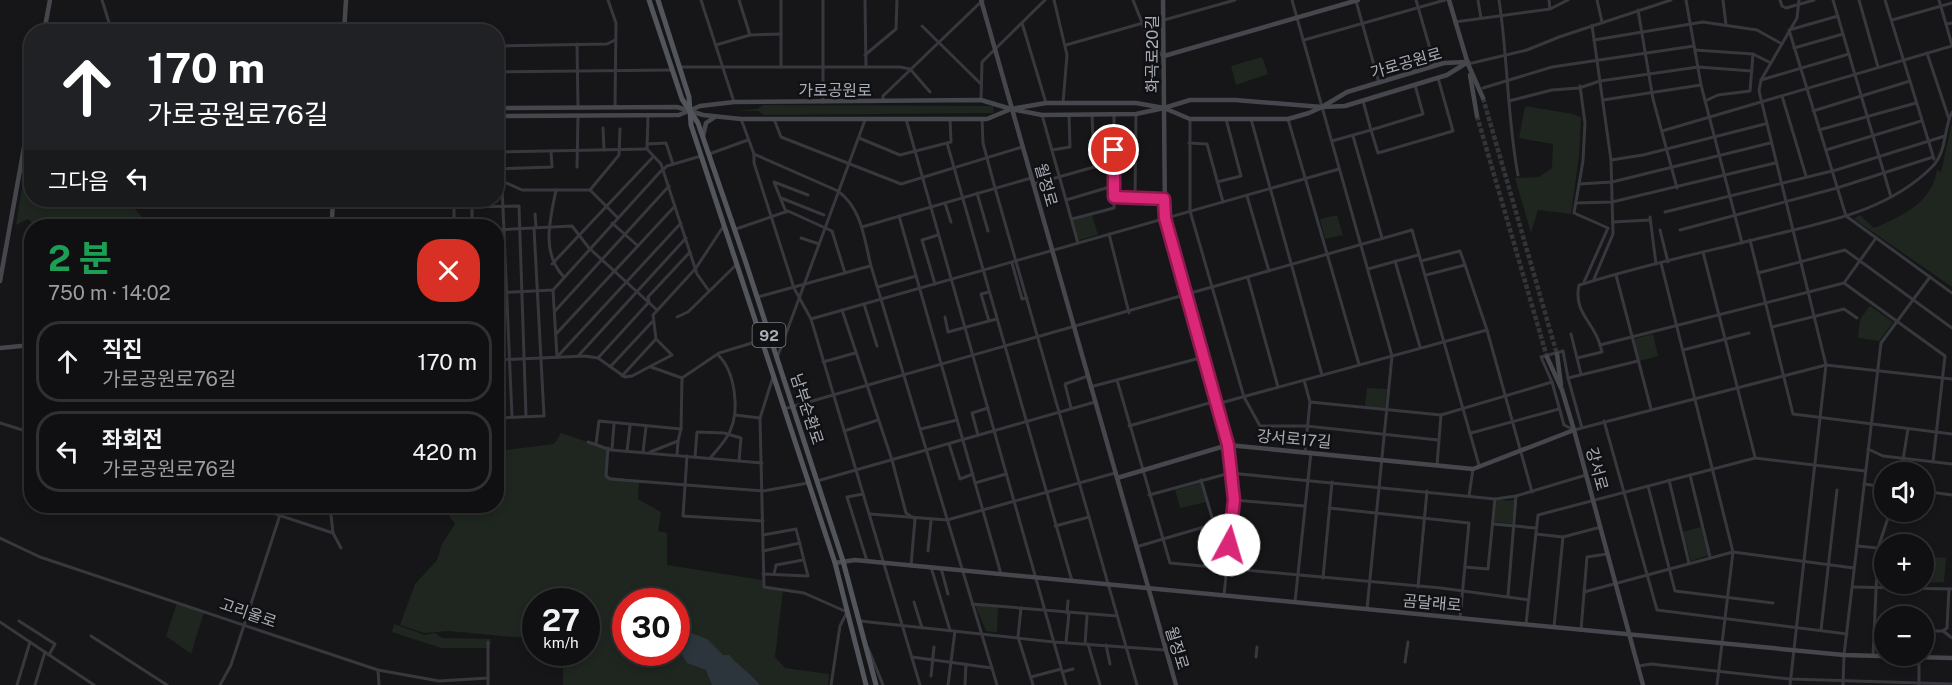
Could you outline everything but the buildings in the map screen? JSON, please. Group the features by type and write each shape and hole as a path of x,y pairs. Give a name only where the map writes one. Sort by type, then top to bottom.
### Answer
{"main road":[{"name":"남부순환로","path":"649,0 682,99 691,110 691,125 835,563 866,685"},
{"name":"남부순환로","path":"658,0 691,110 703,136 843,561 876,685"},
{"path":"842,592 843,588 847,588 851,604 855,608"}],"street":[{"path":"46,24 50,0"},
{"path":"102,0 110,24"},
{"path":"344,24 346,0"},
{"path":"608,0 616,23 615,107"},
{"path":"700,0 734,102"},
{"path":"739,0 750,35"},
{"path":"781,0 781,68"},
{"path":"823,0 823,102"},
{"path":"865,0 866,67"},
{"path":"865,55 896,29 897,0"},
{"path":"1045,0 982,62 981,84 984,100 997,106 998,110 985,118 983,143 1022,299 1027,298 1137,685"},
{"path":"1053,0 1066,45 1063,103"},
{"path":"1133,0 1154,50 1164,57 1357,1 1379,83"},
{"name":"화곡로20길","path":"1163,0 1165,218 1228,445"},
{"path":"1164,20 1235,0"},
{"path":"1292,0 1392,356 1367,609"},
{"path":"1416,0 1435,66"},
{"path":"1304,40 1447,0 1468,63 1483,98"},
{"path":"1478,0 1480,18"},
{"path":"1499,0 1506,54 1510,136 1518,175"},
{"path":"1549,0 1550,9"},
{"path":"1455,22 1550,9 1568,0"},
{"path":"1597,0 1602,22"},
{"path":"1468,63 1527,51 1592,25 1671,0"},
{"path":"1686,0 1701,85 1742,243"},
{"path":"1724,0 1726,26"},
{"path":"1780,0 1782,6 1786,8 1799,2 1815,0"},
{"path":"1833,0 1892,197"},
{"path":"1859,0 1878,68"},
{"path":"1886,0 1935,163"},
{"path":"1662,131 1952,45 1938,0"},
{"path":"883,101 883,96 982,1"},
{"name":"월정로","path":"982,1 1164,650 1176,685"},
{"path":"1790,685 1826,365 1758,91 1761,80 1797,18 1799,2"},
{"path":"1892,20 1952,3"},
{"path":"1638,10 1652,93 1677,188"},
{"path":"1789,30 1838,16"},
{"path":"1594,40 1703,22 1757,30 1782,44"},
{"path":"1946,24 1952,22"},
{"path":"1022,23 1046,103 1034,110 1042,115 1078,243"},
{"path":"1066,45 1143,23"},
{"path":"1592,25 1611,160 1613,222 1612,240 1594,280"},
{"path":"922,26 981,84"},
{"path":"1789,30 1846,216 1952,293"},
{"path":"715,46 750,35 781,34"},
{"path":"1794,48 1843,34"},
{"path":"504,46 607,44 615,40"},
{"path":"577,44 578,108"},
{"path":"1483,88 1552,67 1645,52 1695,48 1754,54 1771,63"},
{"path":"1927,53 1949,119"},
{"path":"1705,101 1718,95 1750,91 1754,54"},
{"path":"1761,80 1849,54"},
{"path":"1468,63 1477,116"},
{"name":"가로공원로","path":"504,108 676,107 703,115 741,119 865,120 985,118 1011,109 1046,103 1136,103 1164,108 1190,119 1288,119 1322,107 1341,94 1435,66 1468,63"},
{"name":"가로공원로","path":"504,116 679,115 700,106 734,102 984,100 1011,109 1042,115 1136,114 1190,100 1235,100 1322,107 1344,106 1438,78 1468,63"},
{"path":"679,67 910,69 930,92"},
{"path":"1509,101 1552,90 1580,87 1600,81 1649,73 1698,67 1752,71"},
{"path":"504,72 673,70"},
{"name":"가로공원로","path":"1371,130 1378,153 1453,131 1438,78"},
{"path":"1813,111 1910,81"},
{"path":"1332,141 1424,114 1415,85"},
{"path":"1603,100 1701,85"},
{"path":"1580,87 1585,123 1574,213 1613,228"},
{"path":"1782,96 1806,176"},
{"path":"1363,100 1371,130"},
{"path":"1136,103 1146,109 1136,114 1136,198"},
{"path":"1819,130 1916,103"},
{"path":"1581,284 1846,216 1892,197 1935,163 1944,150 1945,135 1952,112"},
{"path":"1052,150 1070,147 1069,114"},
{"path":"1092,114 1094,167"},
{"path":"1071,219 1114,208 1114,114"},
{"path":"577,167 578,115"},
{"path":"648,115 647,149 663,169 696,268 710,291"},
{"path":"703,136 707,121 719,116"},
{"path":"741,119 754,154 754,163 773,216 794,288 811,319 886,563 920,685"},
{"path":"774,119 781,136 901,184 953,169 986,156 1023,147"},
{"path":"906,119 1066,685"},
{"path":"859,138 900,155 951,142 950,119"},
{"path":"1190,119 1190,211 1244,397 1260,426 1306,426 1438,440"},
{"path":"1217,182 1241,176 1226,119"},
{"path":"1251,119 1322,375"},
{"path":"1288,119 1359,364"},
{"name":"가로공원로","path":"777,360 865,120"},
{"path":"1826,150 1922,121"},
{"path":"1611,160 1667,149 1765,124"},
{"path":"603,128 604,150"},
{"path":"590,190 620,155 620,129"},
{"path":"1665,212 1832,170 1945,135"},
{"path":"1353,136 1382,238"},
{"path":"709,154 748,140"},
{"path":"647,144 666,143 673,164"},
{"path":"947,143 1072,581"},
{"path":"1189,143 1207,144 1223,202"},
{"path":"1579,184 1612,182 1770,143"},
{"path":"504,152 647,149"},
{"path":"504,169 552,167 551,151"},
{"path":"754,154 838,191 851,200 862,227 871,266 948,515 947,520 997,685"},
{"path":"557,357 553,290 663,169 701,156"},
{"path":"0,281 24,157"},
{"path":"552,264 652,157"},
{"path":"1680,230 1837,188 1933,158"},
{"path":"1576,203 1612,202 1775,163"},
{"path":"862,227 995,188 1060,177 1094,167 1114,167"},
{"path":"811,319 1339,169"},
{"path":"504,182 522,190 590,190 618,218"},
{"path":"786,212 774,182 808,195"},
{"path":"555,311 669,186"},
{"path":"1066,200 1114,186"},
{"path":"556,190 549,227 552,264 564,276"},
{"path":"977,194 988,231"},
{"path":"1247,196 1269,271"},
{"path":"780,197 824,215"},
{"path":"1114,197 1164,199"},
{"path":"945,203 951,222"},
{"path":"504,206 519,206 526,416"},
{"path":"556,334 675,206"},
{"path":"454,207 472,207 472,219"},
{"path":"734,230 786,212 826,226 832,231 845,273"},
{"path":"504,418 544,416 535,214"},
{"path":"899,216 1001,574"},
{"path":"1613,222 1650,218 1658,264 1683,350 1733,552 1718,685"},
{"path":"612,223 638,246"},
{"path":"557,357 681,223"},
{"path":"512,417 504,229 572,226 589,248 657,310"},
{"path":"610,367 652,322 657,310 696,268 724,226"},
{"path":"1577,358 1602,352 1597,333 1582,316 1577,294 1608,228"},
{"path":"784,409 1129,313 1412,230 1479,465"},
{"path":"1660,230 1668,261"},
{"path":"1109,234 1129,313"},
{"path":"935,284 922,240 938,235"},
{"path":"578,356 686,238"},
{"path":"801,238 819,244"},
{"path":"1600,345 1844,283 1876,238"},
{"path":"1750,240 1793,414 1952,434"},
{"path":"1758,273 1845,250 1952,328"},
{"path":"1421,261 1460,251 1487,330 1532,492"},
{"path":"597,358 649,302 648,297 690,252"},
{"path":"1703,252 1755,458"},
{"path":"1368,269 1419,255"},
{"path":"1395,261 1420,347"},
{"path":"677,317 688,312 737,264"},
{"path":"1426,275 1466,265"},
{"path":"757,298 871,266"},
{"path":"1616,275 1651,409"},
{"path":"878,287 916,276"},
{"path":"1843,683 1844,655 1881,343 1930,277"},
{"path":"1248,278 1278,387"},
{"path":"1844,283 1945,356 1933,462 1883,456 1868,449"},
{"path":"504,292 553,290"},
{"path":"989,292 981,294 989,321"},
{"path":"864,304 877,346"},
{"path":"1772,327 1844,309 1857,318"},
{"path":"842,310 865,386 892,460 906,513 915,519"},
{"path":"945,317 948,332 997,319"},
{"path":"504,360 578,356 597,358 622,376 632,376 672,355 656,339 652,322"},
{"path":"1129,426 1304,381 1487,330"},
{"path":"1683,350 1749,333"},
{"path":"1571,334 1581,374"},
{"path":"622,376 656,339"},
{"path":"682,378 718,356 719,352 762,340"},
{"path":"0,348 24,346"},
{"path":"1574,430 1564,425 1552,382 1541,357 1563,351 1582,428"},
{"path":"823,362 855,353"},
{"name":"강서로","path":"1557,354 1562,390"},
{"path":"710,458 728,436 734,415 733,378 728,365 718,356"},
{"path":"1090,387 1204,357"},
{"name":"강서로","path":"1547,357 1562,390 1574,430 1632,634 1643,685"},
{"path":"1568,378 1638,361"},
{"path":"1469,496 1473,469 1519,449 1604,421 1826,365 1952,379"},
{"path":"651,367 682,378"},
{"path":"773,375 760,418 764,587 804,593 848,612 840,626 831,685"},
{"path":"1072,409 1065,384 1088,376"},
{"path":"677,456 681,429 682,378"},
{"path":"1117,380 1170,563 1529,600"},
{"path":"1295,602 1307,480 1306,426 1310,402 1304,381"},
{"path":"1310,402 1441,415 1552,382"},
{"path":"817,481 1095,402"},
{"path":"978,435 972,413 988,408"},
{"path":"1470,433 1559,409"},
{"path":"734,415 760,418"},
{"path":"1437,465 1441,415"},
{"path":"844,431 878,420"},
{"path":"921,429 957,420"},
{"path":"1604,421 1657,610 1847,634"},
{"path":"596,444 599,422 681,429"},
{"path":"0,423 24,430"},
{"path":"614,424 606,476 610,479 763,491 808,482"},
{"path":"627,451 630,426"},
{"path":"643,452 645,427"},
{"path":"1902,462 1908,429"},
{"path":"695,457 697,432 724,433 741,438 739,461"},
{"path":"648,453 678,441"},
{"path":"588,442 610,449 762,463"},
{"path":"949,444 960,479 973,474"},
{"path":"1224,596 1234,500 1228,445"},
{"name":"강서로17길","path":"1116,476 1228,445 1473,469"},
{"path":"687,456 683,516 764,521"},
{"path":"1526,624 1538,515 1755,458 1865,471"},
{"path":"1934,462 1952,464"},
{"path":"1149,495 1230,473 1495,499 1532,492 1586,474"},
{"path":"975,483 1006,474"},
{"path":"1690,475 1710,557"},
{"path":"870,514 931,521 947,520 1079,483 1116,476"},
{"path":"1202,480 1214,524"},
{"path":"1669,480 1689,563"},
{"path":"1323,578 1332,482"},
{"path":"1864,484 1874,485"},
{"path":"1648,486 1675,591 1773,603"},
{"path":"1821,630 1837,490"},
{"path":"1418,587 1427,491"},
{"path":"1934,493 1952,495"},
{"path":"863,494 848,497 867,561"},
{"path":"1508,597 1516,496"},
{"path":"1465,567 1488,569 1495,499"},
{"path":"1234,500 1304,506"},
{"path":"1329,508 1469,523 1460,618"},
{"path":"273,513 333,533"},
{"path":"331,513 333,533 341,548"},
{"path":"220,685 231,665 280,515"},
{"path":"1055,526 1089,517"},
{"path":"911,566 915,519"},
{"path":"928,551 931,521"},
{"path":"1136,547 1214,524 1231,525"},
{"path":"1493,524 1536,528"},
{"path":"1536,534 1563,537 1601,528"},
{"path":"763,574 808,576 796,529 764,535"},
{"path":"1554,627 1563,537"},
{"name":"고리울로","path":"0,538 40,557 378,670 439,681 488,678"},
{"path":"764,550 800,543"},
{"path":"1857,546 1874,548"},
{"path":"1584,592 1733,552 1854,568"},
{"path":"1581,630 1587,557 1609,554"},
{"path":"774,574 776,565 803,560"},
{"name":"곰달래로","path":"835,563 867,561 1844,655 1874,656"},
{"path":"931,567 950,630"},
{"path":"940,568 948,594"},
{"path":"1853,587 1874,588"},
{"path":"1934,589 1951,589 1949,622 1943,631"},
{"path":"1066,642 1068,601"},
{"path":"914,602 922,628"},
{"path":"972,604 1117,616"},
{"path":"1021,608 1018,637 1034,685"},
{"path":"1087,615 1087,644 1100,685"},
{"path":"19,621 55,644 47,653 35,685"},
{"path":"858,621 1054,642 1164,650"},
{"path":"0,622 94,685"},
{"path":"948,685 955,631"},
{"path":"1934,631 1943,631 1952,638"},
{"path":"91,636 167,685"},
{"path":"16,685 30,642"},
{"path":"488,642 488,685"},
{"path":"1405,663 1408,642"},
{"path":"865,645 871,651 883,685"},
{"path":"1106,645 1110,664"},
{"path":"931,676 934,647"},
{"path":"1256,657 1257,647"},
{"path":"912,657 992,668"},
{"name":"곰달래로","path":"1934,657 1952,658"},
{"path":"965,685 966,664"},
{"path":"1639,666 1651,664 1843,683 1952,684"},
{"path":"1919,684 1920,666"},
{"path":"1031,677 1073,669"},
{"path":"378,670 379,685"}],"shaded area":[{"path":"1262,57 1268,74 1236,85 1231,66"},
{"path":"764,105 993,106 994,113 764,115 758,111 736,111 757,109"},
{"path":"1525,106 1573,114 1581,118 1579,156 1571,214 1538,210 1531,233 1515,178 1539,177 1552,168 1553,144 1519,138"},
{"path":"1952,123 1952,287 1854,219 1860,215 1874,228 1895,219 1922,200 1934,181 1937,170 1941,172"},
{"path":"24,175 24,207 133,207 144,219 24,219 16,225"},
{"path":"1092,215 1098,235 1079,240 1073,220"},
{"path":"1337,215 1343,235 1325,239 1320,219"},
{"path":"1870,306 1893,322 1879,341 1858,338 1860,319"},
{"path":"1653,334 1658,356 1640,361 1634,339"},
{"path":"1367,388 1387,389 1385,408 1365,406"},
{"path":"561,433 608,449 606,476 639,481 638,499 661,512 658,531 667,533 667,565 762,580 765,588 783,590 775,657 785,668 829,674 828,685 563,685 563,666 600,666 600,588 522,588 522,638 449,631 424,633 400,625 415,584 437,560 442,544 455,524 448,513 504,513 504,450 554,444"},
{"path":"1201,483 1206,502 1180,508 1175,490"},
{"path":"1497,499 1508,501 1515,499 1512,524 1494,522"},
{"path":"1701,527 1709,555 1691,561 1683,532"},
{"path":"1934,557 1946,558 1944,582 1934,582"},
{"path":"177,603 204,612 191,654 166,636"},
{"path":"975,605 998,607 997,632 986,631"},
{"path":"394,624 425,635 435,633 442,638 491,639 490,648 441,648 392,632"},
{"path":"690,633 707,639 723,655 729,655 760,685 712,685 706,670 690,664"}],"tunnel":[{"path":"1483,98 1557,354"},
{"path":"1477,116 1547,357"}],"route":[{"path":"1114,150 1114,197 1164,199 1165,218 1228,445 1234,500 1229,545"}]}
